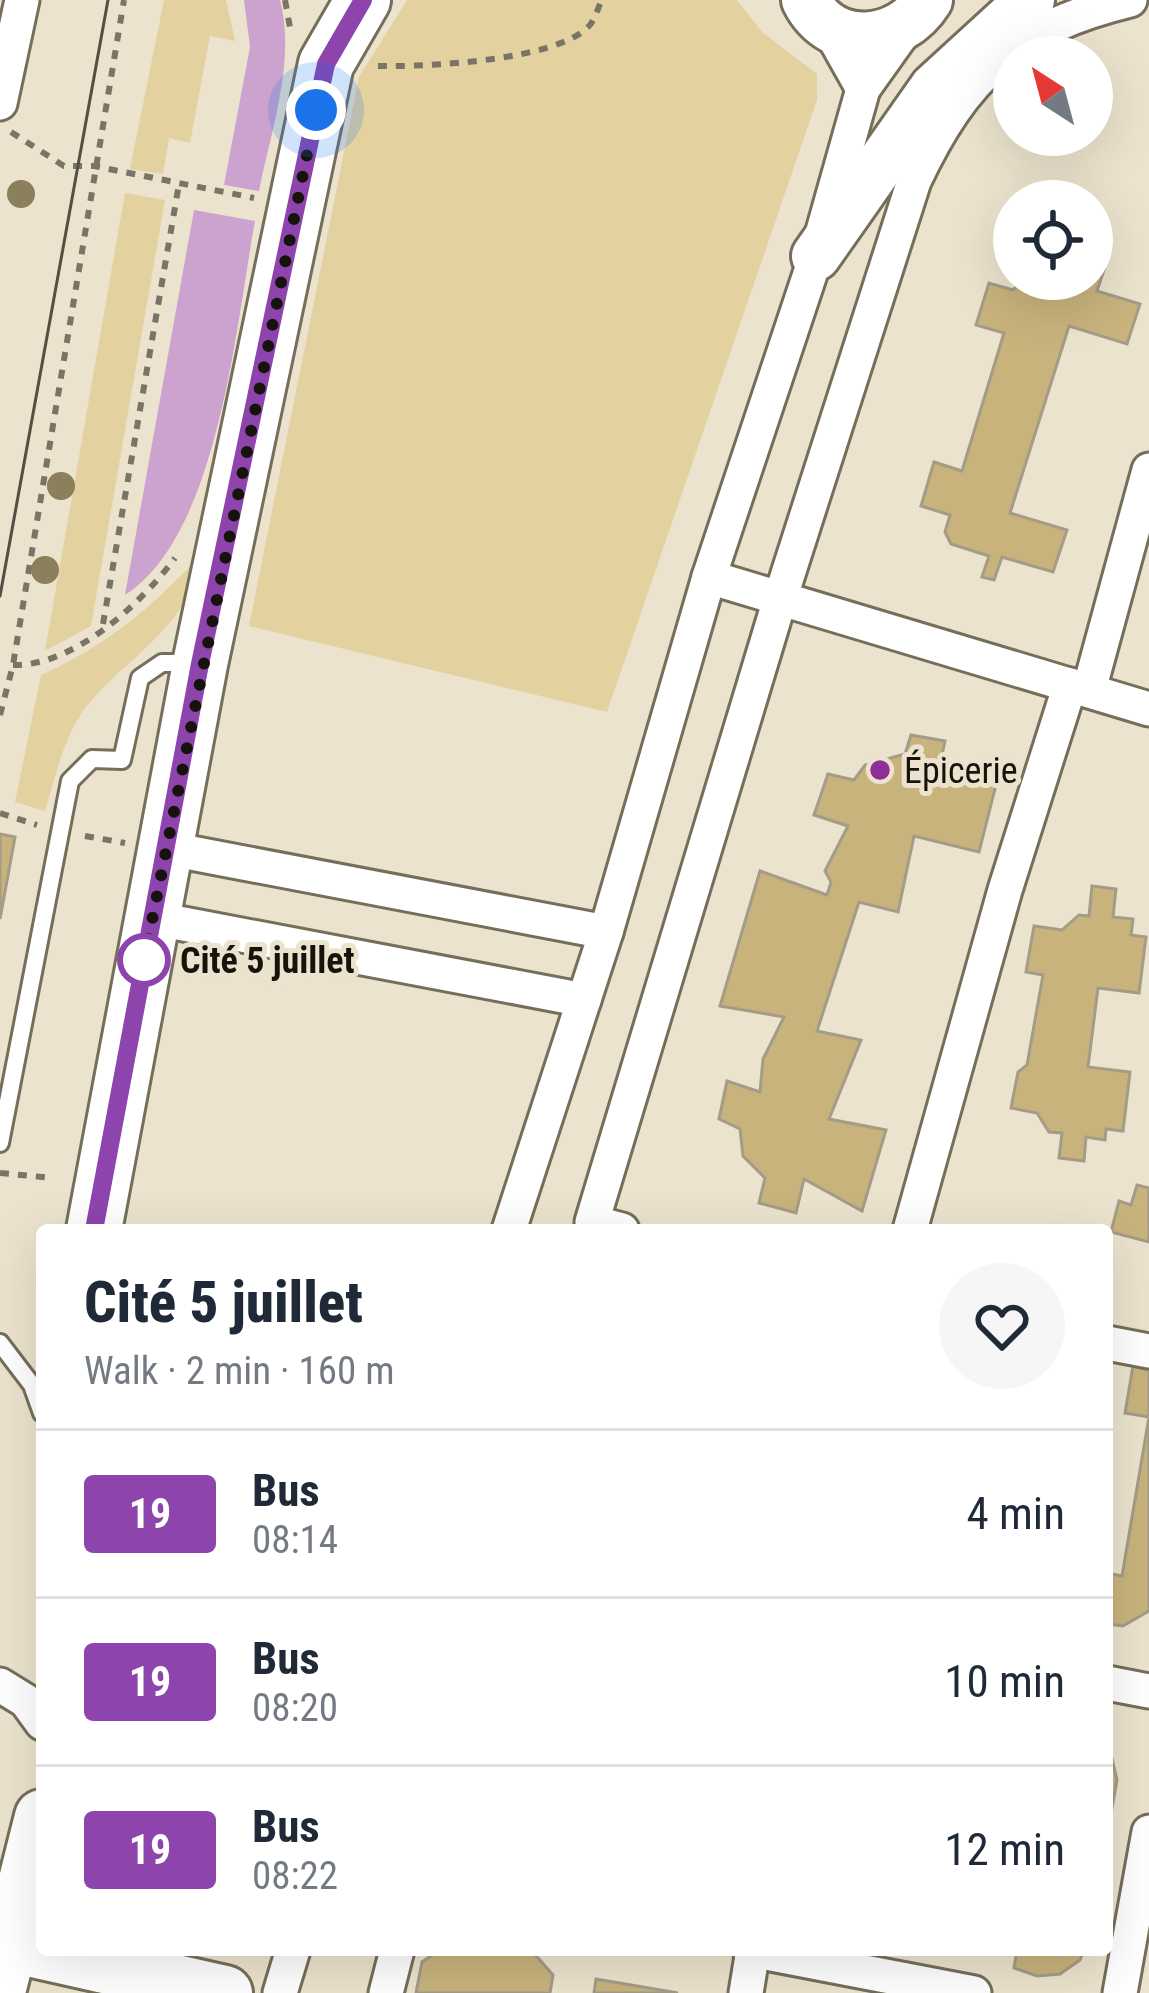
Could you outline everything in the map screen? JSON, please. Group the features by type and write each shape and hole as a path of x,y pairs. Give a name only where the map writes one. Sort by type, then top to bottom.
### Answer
{"main road":[{"path":"87,1211 152,918 200,664 326,64 363,0"},
{"path":"36,1840 3,1964 132,1959 225,1993"}],"street":[{"path":"0,104 22,0"},
{"path":"815,256 934,88 968,51 1030,0"},
{"path":"594,1224 780,598 914,181 943,119 976,78 1023,39 1078,13 1130,0"},
{"path":"811,9 863,89"},
{"path":"811,9 870,38 920,11"},
{"path":"510,1224 606,932 709,577 815,256 863,89 920,11"},
{"path":"912,1224 998,913 1080,688 1149,470"},
{"path":"709,577 1149,709"},
{"path":"164,848 606,932"},
{"path":"152,918 584,1000"},
{"path":"1113,1344 1149,1351"},
{"path":"1113,1684 1149,1691"},
{"path":"0,1685 26,1701 36,1715"},
{"path":"1120,1993 1149,1832"},
{"path":"280,1993 291,1956"},
{"path":"386,1993 395,1956"},
{"path":"746,1993 751,1956"},
{"path":"783,1956 974,1993"}],"lane":[{"path":"0,1143 70,781 92,759 122,760 140,677 162,663 200,664"},
{"path":"0,1342 36,1396"}],"path":[{"path":"0,715 17,643 124,0"},
{"path":"326,64 475,63 553,44 589,27 602,0"},
{"path":"0,124 64,166 94,166 269,201"},
{"path":"102,628 179,184"},
{"path":"0,1173 87,1211"}],"shaded area":[{"path":"164,0 226,0 235,41 210,36 190,143 169,138 163,174 130,169"},
{"path":"244,0 280,0 284,23 284,71 259,191 224,185 250,47"},
{"path":"407,0 737,0 762,32 817,74 817,100 607,712 249,626 359,77"},
{"path":"125,193 165,200 91,626 45,651"},
{"path":"194,210 255,221 230,368 202,477 182,526 157,566 125,595"},
{"path":"196,560 192,583 169,624 96,696 74,725 45,811 15,802 41,675 124,626"}],"building":[{"path":"989,283 993,284 993,300 1113,300 1113,296 1140,304 1127,344 1069,326 1010,513 1067,530 1053,572 1002,557 994,580 982,577 989,556 951,544 945,532 950,515 921,506 934,462 962,471 1004,333 976,325"},
{"path":"911,735 945,741 938,774 997,781 979,852 914,836 898,912 859,902 817,1031 861,1040 829,1119 886,1130 862,1211 804,1179 796,1213 759,1203 765,1178 743,1156 740,1129 719,1119 727,1081 760,1092 763,1059 784,1017 720,1006 760,871 827,895 831,882 825,871 848,826 814,815 828,774 854,780 865,765 905,754"},
{"path":"0,834 15,837 0,919"},
{"path":"1092,886 1116,889 1113,917 1133,919 1131,935 1146,937 1139,993 1098,988 1088,1067 1130,1072 1123,1131 1106,1129 1105,1140 1086,1137 1084,1161 1059,1158 1062,1133 1049,1132 1037,1113 1011,1108 1018,1072 1027,1065 1043,975 1026,972 1034,926 1062,930 1079,915 1089,916"},
{"path":"1137,1185 1149,1188 1149,1242 1113,1233 1119,1201 1131,1205"},
{"path":"1133,1366 1149,1370 1149,1417 1125,1413"},
{"path":"1149,1417 1149,1611 1123,1626 1113,1625 1113,1574 1122,1576"},
{"path":"431,1956 536,1956 553,1975 550,1993 416,1993 422,1962"},
{"path":"1016,1956 1082,1956 1060,1974 1037,1976 1014,1968"},
{"path":"596,1979 678,1993 594,1993"}],"tram line":[{"path":"0,596 108,0"}],"bus line":[{"name":"19","path":"95,1224 200,664 326,64 363,0"}],"place":[{"name":"Épicerie","path":"880,770"},
{"name":"Cité 5 juillet","path":"144,960"}],"route":[{"path":"144,960 200,664 316,110"}]}
